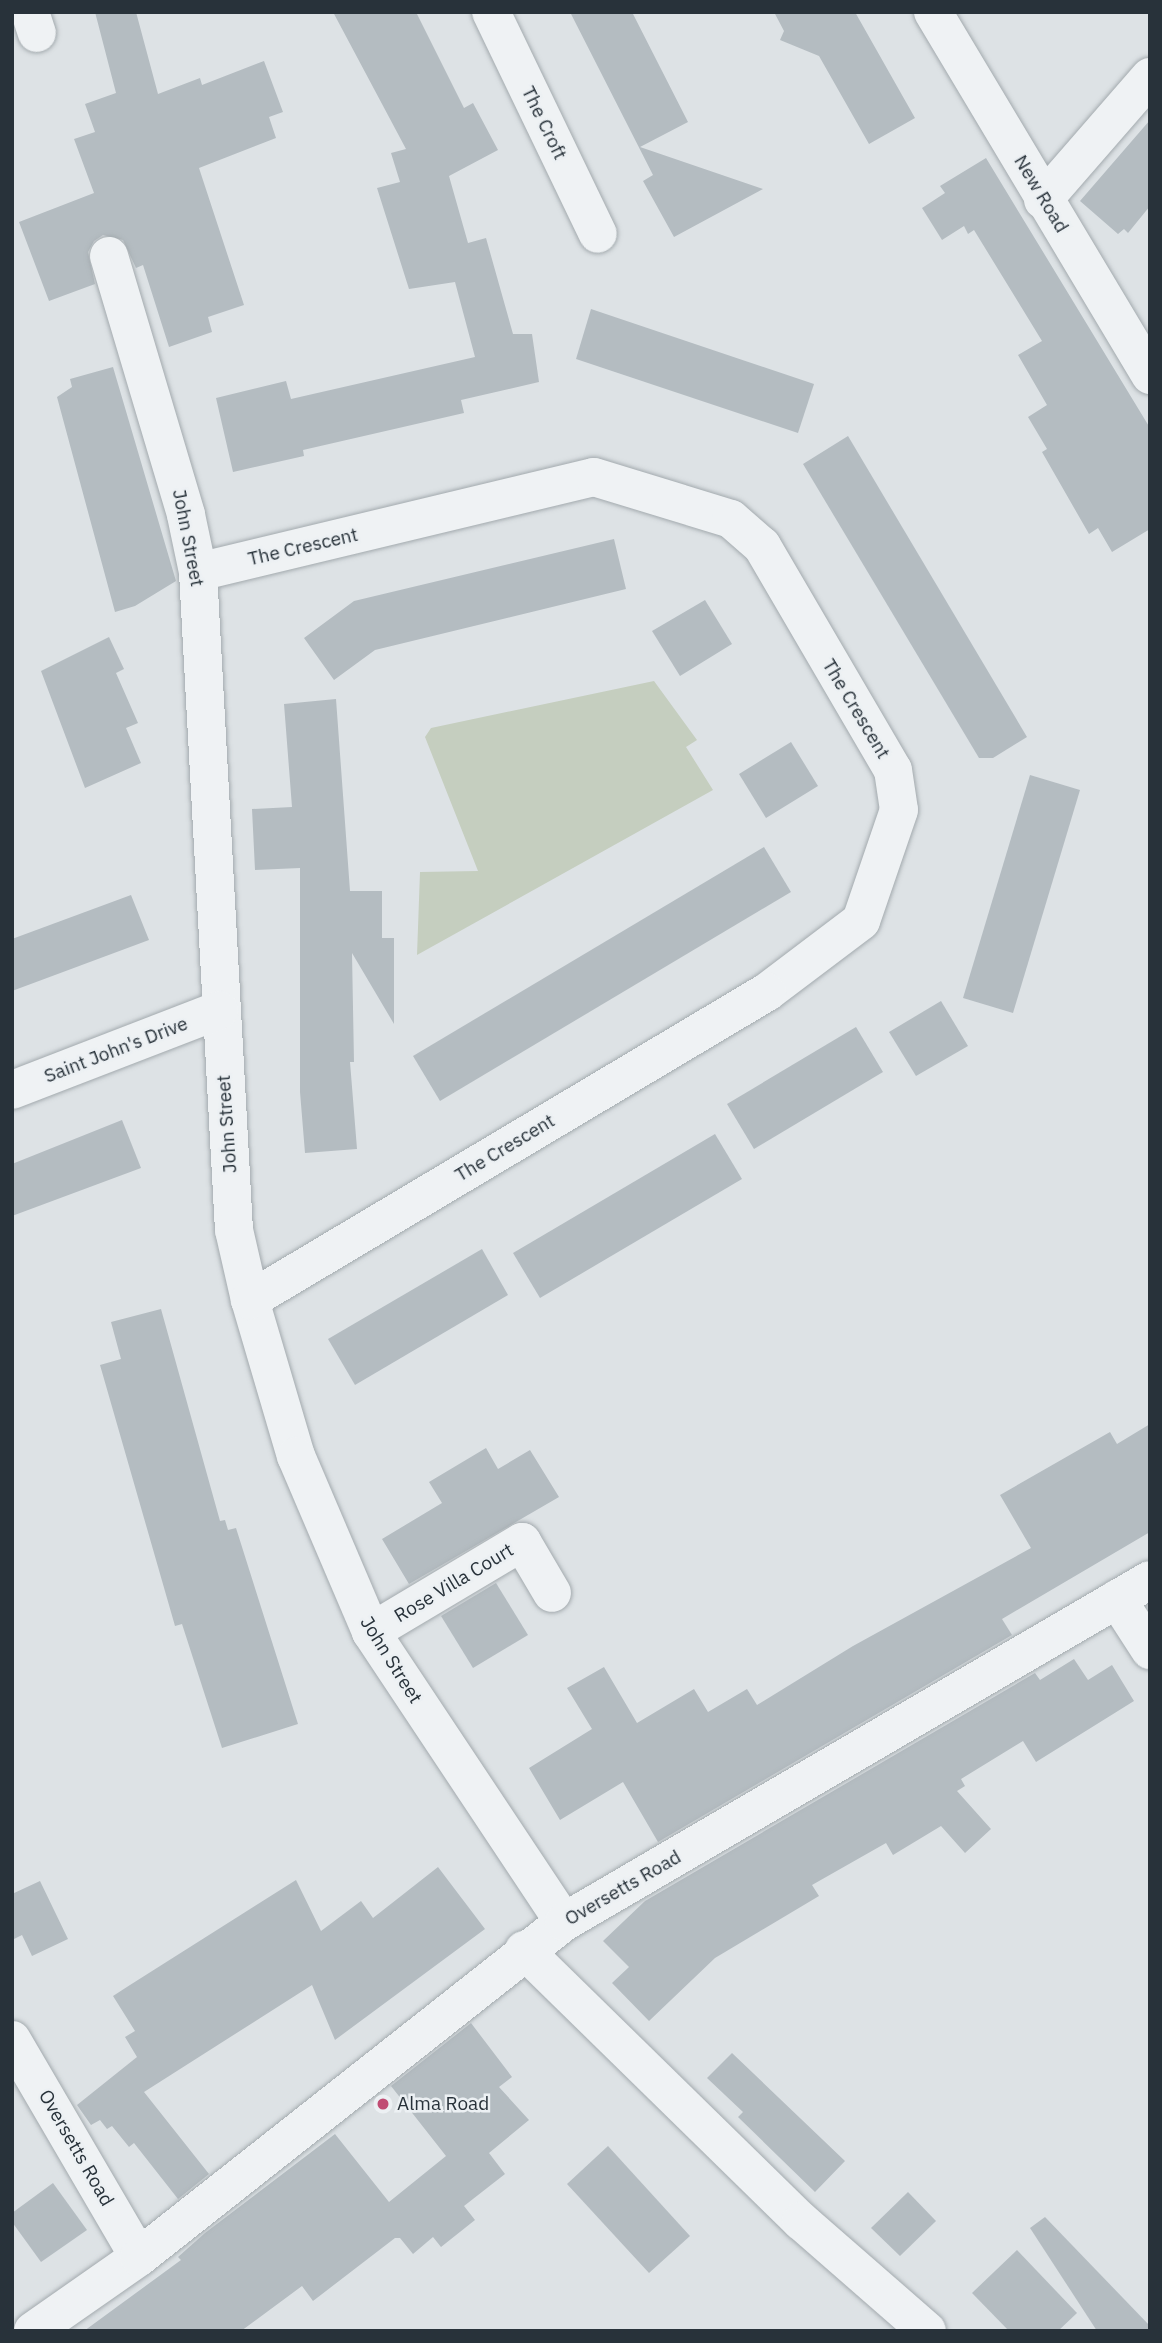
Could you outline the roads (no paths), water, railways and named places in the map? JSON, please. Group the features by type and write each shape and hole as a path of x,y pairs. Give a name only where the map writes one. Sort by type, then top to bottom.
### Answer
{"street":[{"name":"The Croft","path":"491,12 598,234"},
{"name":"New Road","path":"933,12 1150,375"},
{"path":"1043,200 1150,77"},
{"name":"John Street","path":"109,256 186,515 198,572 219,1010 234,1230 250,1300 296,1456 371,1632 564,1922"},
{"name":"The Crescent","path":"198,572 594,477 731,519 762,546 893,770 899,810 862,921 767,992 250,1300"},
{"name":"Saint John's Drive","path":"12,1090 219,1010"},
{"name":"Rose Villa Court","path":"371,1632 522,1542 552,1593"},
{"name":"Oversetts Road","path":"33,2331 139,2257 524,1950 564,1922 1150,1580"},
{"path":"1117,1599 1150,1650"},
{"path":"524,1950 801,2221 927,2331"},
{"name":"Oversetts Road","path":"12,2040 139,2257"}],"place":[{"name":"Alma Road","path":"383,2104"}]}
